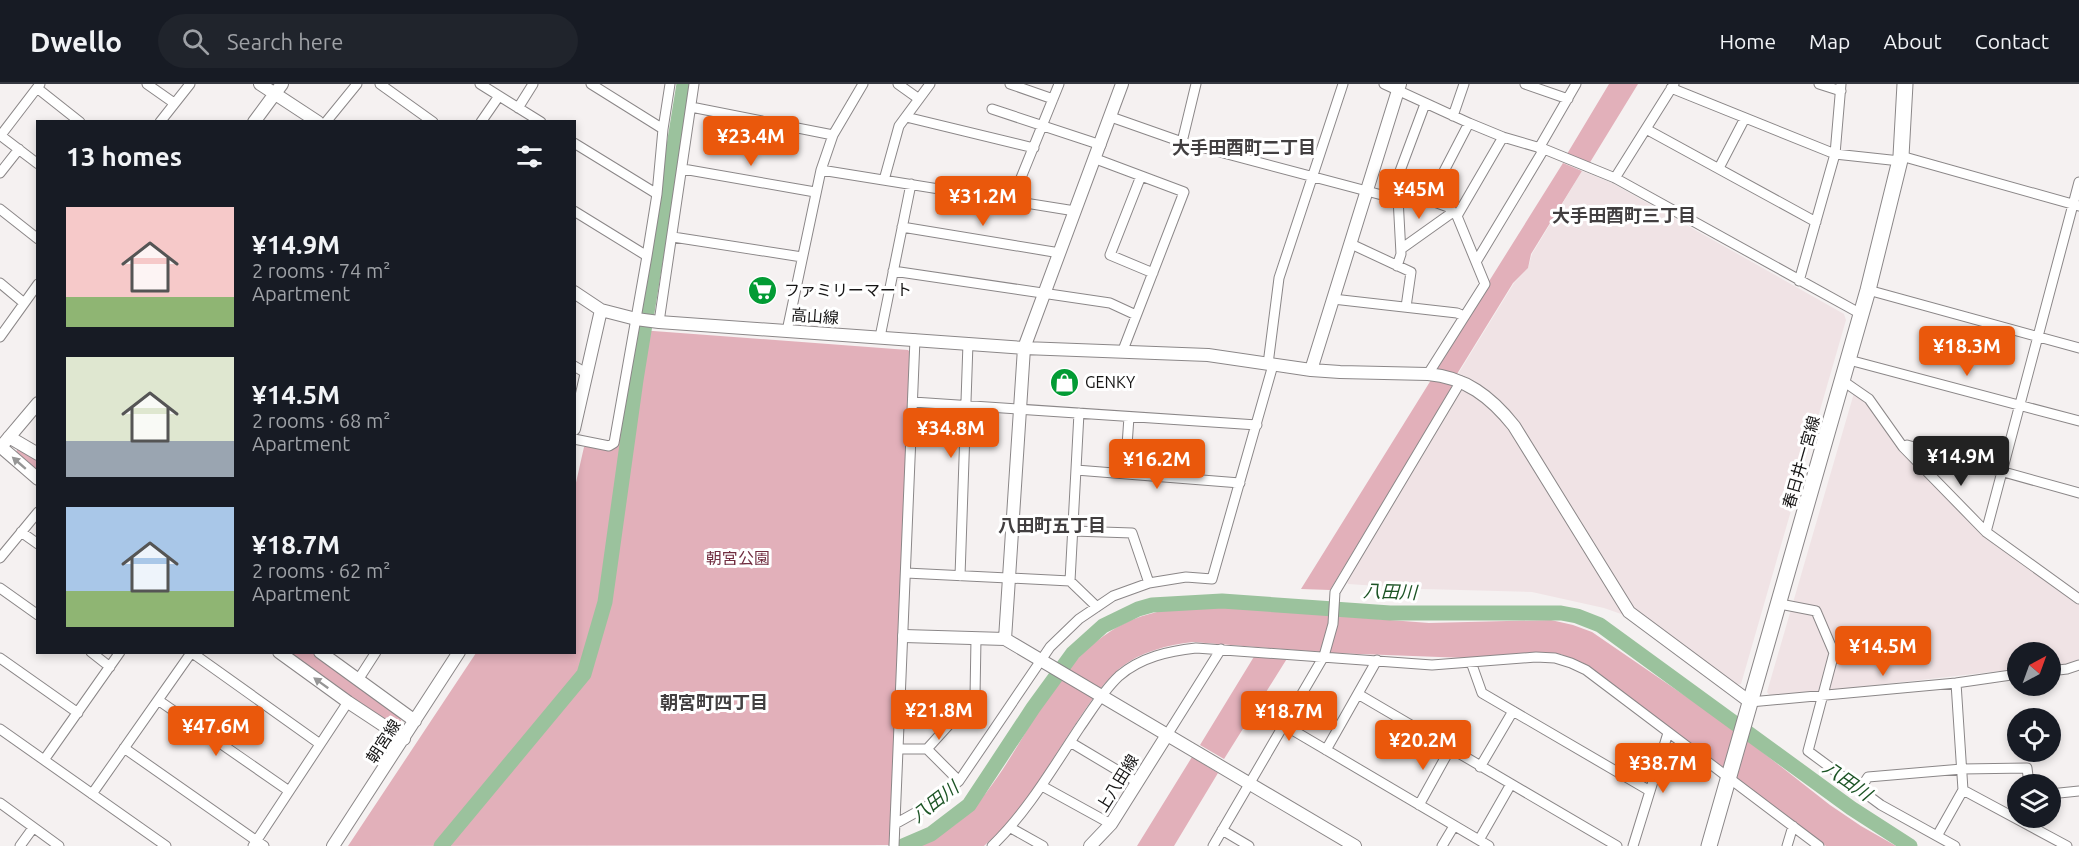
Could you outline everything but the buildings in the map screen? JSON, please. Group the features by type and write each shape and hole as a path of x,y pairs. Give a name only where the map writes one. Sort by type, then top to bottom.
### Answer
{"main road":[{"name":"春日井一宮線","path":"1709,846 1868,290 1900,158 1905,84"}],"street":[{"path":"147,84 174,104"},
{"path":"162,120 190,84"},
{"path":"260,84 278,89 316,120"},
{"path":"328,120 357,84"},
{"path":"380,84 430,120"},
{"path":"480,84 538,120"},
{"path":"518,108 533,84"},
{"path":"591,84 663,129"},
{"path":"646,320 647,256 670,84"},
{"path":"576,439 609,446 614,443 646,320 673,237 694,84"},
{"path":"787,331 821,170 833,135 862,84"},
{"path":"898,84 919,99"},
{"path":"884,180 899,126 930,84"},
{"path":"1010,84 1053,99"},
{"path":"1012,200 1059,84"},
{"path":"1005,639 1024,348 1122,84"},
{"path":"1182,142 1196,84"},
{"path":"894,830 959,781 1041,660 1062,634 1079,619 1113,597 1149,583 1186,577 1212,579 1257,425 1271,365 1279,278 1343,84"},
{"path":"1384,84 1399,88 1425,104 1469,123 1541,148 1615,178 1861,314"},
{"path":"1454,116 1464,84"},
{"path":"1525,84 1568,99"},
{"path":"1476,262 1576,84"},
{"path":"1799,281 1834,154 1841,88 1819,84"},
{"path":"36,162 0,135 38,86 78,120"},
{"path":"1615,178 1672,86 1834,154 1900,158 2076,205"},
{"path":"1311,370 1399,88"},
{"path":"255,120 278,89"},
{"path":"482,120 499,96"},
{"path":"1397,266 1401,249 1397,179 1425,104"},
{"path":"691,107 833,135"},
{"path":"992,109 1101,145"},
{"path":"906,117 1034,148"},
{"path":"1111,117 1182,142 1397,199"},
{"path":"1719,168 1745,118"},
{"path":"1428,374 1485,284 1455,214 1448,207 1429,200 1469,123"},
{"path":"1646,129 1816,222"},
{"path":"1401,249 1455,214 1503,136"},
{"path":"576,144 657,194"},
{"path":"0,173 19,149"},
{"path":"1096,159 1184,192 1123,350"},
{"path":"683,169 815,192"},
{"path":"821,170 1075,211"},
{"path":"1141,176 1110,255 1153,273"},
{"path":"1986,532 2076,205 2079,182"},
{"path":"880,337 910,184"},
{"path":"0,209 36,236"},
{"path":"576,212 647,256"},
{"path":"902,228 1060,253"},
{"path":"673,237 802,257"},
{"path":"1351,244 1410,272 1406,307"},
{"path":"893,272 1110,303 1136,315"},
{"path":"0,283 24,303"},
{"path":"0,337 36,287"},
{"path":"1868,290 2079,348"},
{"name":"高山線","path":"576,293 601,310 646,320 1024,348 1208,355 1311,370 1442,375 1461,381 1491,400 1514,426 1629,612 1748,709"},
{"path":"1333,299 1457,313 1464,316"},
{"path":"576,420 601,310"},
{"path":"894,846 915,339"},
{"path":"960,576 968,343"},
{"path":"1849,360 2079,421"},
{"path":"576,367 586,373"},
{"path":"1213,846 1324,656 1333,624 1335,592 1461,381"},
{"path":"1843,381 1869,399 1903,447 1986,532 2079,599"},
{"path":"913,402 1257,425"},
{"path":"3,443 36,405"},
{"path":"1070,581 1079,413"},
{"path":"1125,474 1129,417"},
{"path":"3,443 36,453"},
{"path":"3,443 36,477"},
{"path":"1903,447 1907,445 2079,493"},
{"path":"1076,470 1240,483"},
{"path":"0,558 36,514"},
{"path":"1073,531 1132,533 1149,583"},
{"path":"21,532 36,543"},
{"path":"906,573 1070,581 1097,608"},
{"path":"0,588 36,614"},
{"path":"1779,604 1816,611 1834,653 1808,751 1881,805 1955,846"},
{"path":"904,636 1005,639 1355,846"},
{"path":"927,749 975,696 976,639"},
{"path":"992,846 1011,828 1042,786 1101,696 1120,675 1152,657 1169,651 1196,648 1432,665 1536,657 1555,658 1571,663 1586,670 1668,733 1730,775 1819,846"},
{"path":"1167,735 1221,649"},
{"path":"94,654 110,667"},
{"path":"44,760 119,654"},
{"path":"92,794 190,654"},
{"path":"192,654 320,744"},
{"path":"282,654 404,739"},
{"path":"323,654 415,721"},
{"path":"358,680 375,654"},
{"name":"朝宮線","path":"333,846 458,654"},
{"path":"0,658 78,712"},
{"path":"1326,750 1377,660"},
{"path":"1471,662 1482,693 1650,792"},
{"path":"2061,670 2079,665"},
{"path":"1748,709 1822,697 2007,676"},
{"path":"1937,836 1963,790 1956,683"},
{"path":"1358,694 1617,846"},
{"path":"158,700 289,791"},
{"path":"124,748 258,844 289,791 348,702"},
{"path":"1480,767 1513,711"},
{"path":"1284,725 1489,846"},
{"path":"0,729 165,846"},
{"path":"1633,846 1668,733"},
{"name":"上八田線","path":"1090,846 1111,824 1167,735"},
{"path":"1070,742 1137,782"},
{"path":"898,749 927,749 959,781"},
{"path":"1419,805 1450,750"},
{"path":"1860,789 1868,777 1962,769 2027,768 2028,774"},
{"path":"1479,840 1511,784"},
{"path":"1042,786 1111,824"},
{"path":"1963,790 2007,810"},
{"path":"2061,793 2079,791"},
{"path":"0,803 59,846"},
{"path":"1442,846 1454,826"},
{"path":"1787,846 1793,826"},
{"path":"20,846 33,828"},
{"path":"1011,828 1042,846"},
{"path":"2040,828 2067,846"},
{"path":"1222,830 1249,846"}],"shaded area":[{"path":"1582,171 1612,183 1844,314 1846,320 1741,684 1735,685 1635,612 1511,413 1485,389 1458,374 1514,283 1528,268 1532,254"},
{"path":"1460,389 1470,392 1491,407 1508,427 1624,615 1604,608 1532,592 1348,584 1346,579"},
{"path":"1854,393 1861,396 1985,535 2079,603 2079,659 2065,664 2061,664 2061,642 2007,642 2007,670 1771,697 1767,692"}],"green space":[{"path":"1609,84 1638,84 1589,164 1567,154"},
{"path":"1563,163 1582,171 1531,254 1528,268 1513,283 1457,374 1438,369 1436,366"},
{"name":"朝宮公園","path":"640,330 908,350 911,353 890,845 348,846 475,654 576,654 576,483 584,447 587,445 615,449 637,332"},
{"path":"1431,380 1451,385 1452,388 1330,590 1301,589"},
{"path":"18,448 36,457 36,472 16,452"},
{"path":"1197,605 1429,623 1551,620 1573,625 1592,632 1729,726 1830,805 1896,846 1826,846 1591,670 1561,654 1536,653 1466,658 1333,653 1193,642 1164,647 1145,654 1128,662 1112,675 1091,701 1023,803 1004,827 984,846 915,846 957,823 982,797 1066,671 1087,649 1111,631 1131,620"},
{"path":"286,654 316,654 400,717 402,724 396,728"},
{"path":"1255,655 1288,657 1224,759 1200,745"},
{"path":"1192,757 1218,773 1174,846 1137,846"}],"waterway":[{"path":"441,846 584,674 605,602 636,380 684,84"},
{"name":"八田川","path":"903,846 931,834 969,805 1033,708 1073,653 1103,626 1138,609 1152,605 1222,601 1390,613 1561,613 1577,616 1600,625 1851,808 1910,846"}],"place":[{"name":"ファミリーマート","path":"763,290"},
{"name":"GENKY","path":"1064,382"}],"district":[{"name":"大手田酉町二丁目","path":"1244,148"},
{"name":"大手田酉町三丁目","path":"1624,216"},
{"name":"八田町五丁目","path":"1052,526"},
{"name":"朝宮町四丁目","path":"714,703"}]}
